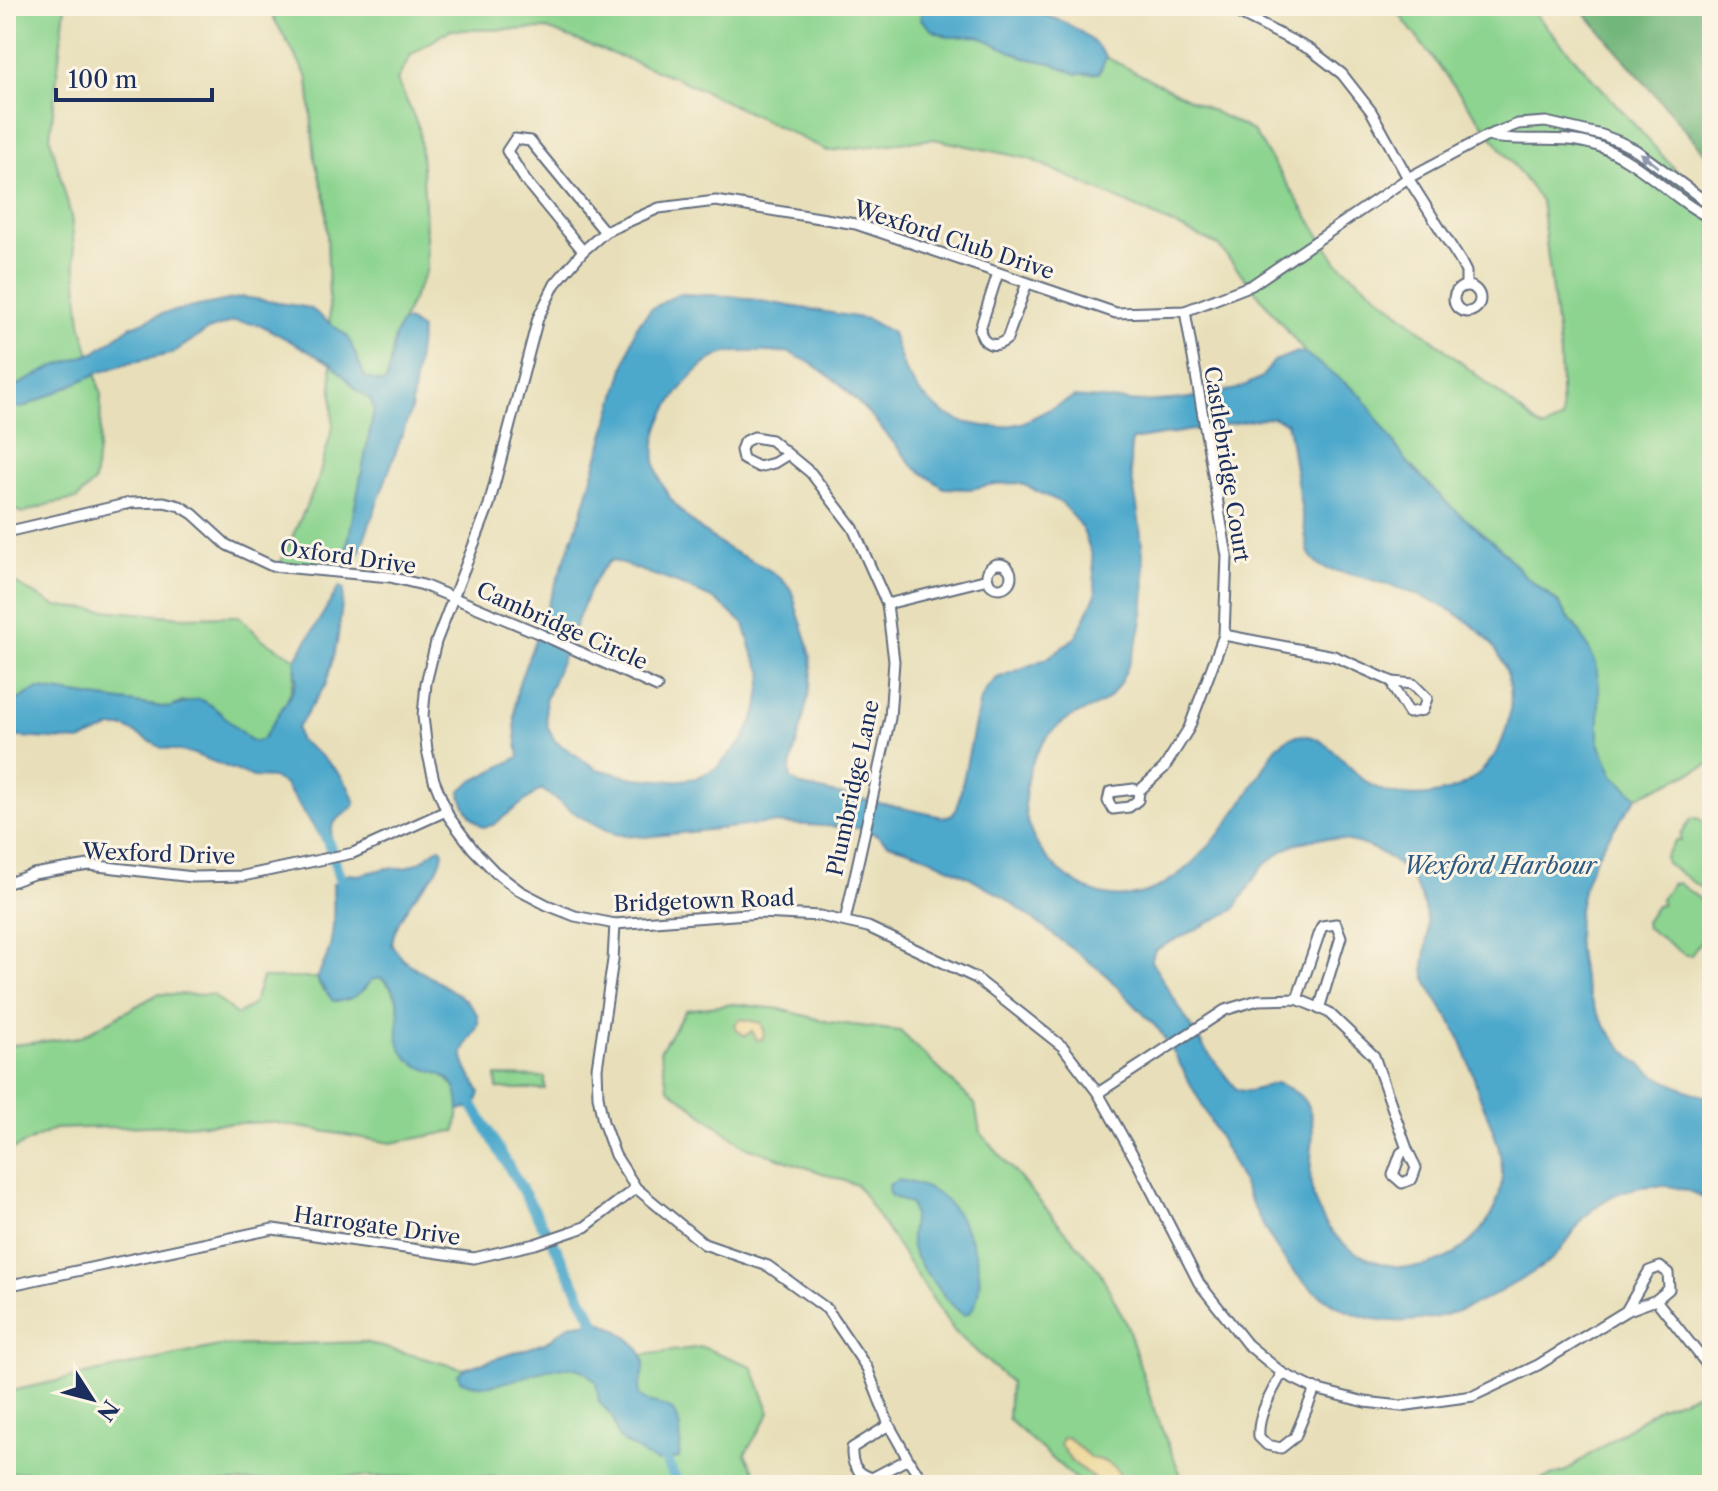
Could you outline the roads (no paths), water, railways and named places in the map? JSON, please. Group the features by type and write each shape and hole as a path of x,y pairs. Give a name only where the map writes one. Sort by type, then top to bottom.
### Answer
{"street":[{"path":"1224,6 1311,50 1342,74 1371,111 1408,178 1461,262 1466,272 1466,285"},
{"name":"Wexford Club Drive","path":"446,811 427,750 423,716 426,683 436,642 489,505 538,318 555,284 583,251 605,232 659,208 716,201 856,224 1116,313 1185,311 1252,285 1408,178 1487,136 1518,124 1546,122 1602,135 1636,150 1712,206"},
{"name":"Wexford Club Drive","path":"1487,136 1574,139 1596,146 1626,159 1712,219"},
{"path":"583,251 525,180 507,151 515,139 530,141 605,232"},
{"path":"998,273 980,329 986,343 994,345 1007,339 1027,283"},
{"name":"Castlebridge Court","path":"1139,791 1164,768 1189,728 1224,635 1227,556 1185,311"},
{"name":"Plumbridge Lane","path":"787,455 759,467 743,459 741,450 744,442 754,437 771,440 811,473 853,528 887,604 894,661 890,718 845,921"},
{"name":"Oxford Drive","path":"6,532 130,503 164,502 180,506 193,514 227,545 272,566 390,577 423,585 452,598"},
{"path":"6,521 19,528"},
{"path":"887,604 988,579"},
{"name":"Cambridge Circle","path":"452,598 657,687"},
{"path":"1224,635 1334,656 1393,682"},
{"name":"Wexford Drive","path":"6,884 33,874 89,865 193,877 243,876 353,853 446,811"},
{"name":"Bridgetown Road","path":"446,811 473,849 520,891 575,916 615,924 760,913 820,916 868,927 976,978 1063,1047 1098,1093 1199,1283 1247,1344 1282,1373 1315,1389 1365,1402 1401,1406 1473,1396 1538,1365 1626,1311 1656,1300 1669,1289 1668,1273 1660,1267 1649,1271 1626,1311"},
{"path":"615,924 613,960 597,1068 603,1122 615,1155 636,1188 704,1244 768,1266 827,1309 867,1368 889,1425 926,1485"},
{"path":"1297,999 1322,926 1336,924 1341,937 1319,1009"},
{"path":"1098,1093 1225,1010 1258,1000 1297,999 1328,1012 1374,1056 1407,1149"},
{"name":"Harrogate Drive","path":"6,1286 273,1229 474,1258 535,1244 585,1227 636,1188"},
{"path":"1656,1300 1712,1371"},
{"path":"1282,1373 1261,1417 1259,1437 1274,1448 1281,1448 1295,1437 1315,1389"},
{"path":"889,1425 852,1448 851,1459 857,1471 872,1478 908,1459"}],"water":[{"path":"921,6 997,7 1047,16 1070,25 1089,38 1106,57 1099,73 1077,74 1051,63 1025,58 978,36 949,37 932,30 921,19"},
{"name":"Wexford Harbour","path":"678,294 731,296 867,319 892,333 905,371 921,394 943,413 963,422 984,426 1002,427 1022,423 1074,397 1142,402 1184,399 1237,389 1261,378 1274,361 1297,352 1306,354 1361,395 1407,462 1448,504 1500,548 1523,574 1556,601 1581,634 1596,663 1599,743 1613,775 1637,797 1602,848 1586,881 1577,936 1580,964 1598,1015 1633,1058 1662,1079 1712,1099 1712,1204 1681,1189 1664,1186 1629,1190 1598,1205 1546,1264 1484,1300 1458,1311 1405,1321 1378,1320 1352,1313 1327,1300 1303,1281 1281,1255 1159,1030 1104,973 1005,898 969,877 858,828 772,823 645,837 614,834 579,816 541,789 493,825 483,827 478,823 468,811 460,791 519,757 515,711 519,683 581,515 636,327 651,309","holes":["788,352 811,363 840,384 914,467 944,488 971,489 1020,483 1062,503 1082,528 1092,555 1096,594 1076,637 1046,659 997,678 986,689 979,704 957,809 952,815 943,817 802,786 791,779 790,769 807,704 812,668 793,594 780,578 727,548 689,519 662,485 656,466 655,445 660,423 673,400 703,365 727,353","1272,417 1287,423 1308,551 1314,560 1327,569 1360,576 1429,599 1460,616 1486,637 1503,663 1511,695 1505,733 1483,769 1458,788 1429,795 1399,795 1371,785 1317,739 1304,735 1291,737 1277,746 1218,836 1192,863 1164,884 1133,895 1100,894 1058,869 1043,854 1032,836 1025,805 1027,779 1036,755 1051,733 1071,717 1099,704 1113,693 1124,675 1138,638 1145,581 1130,465 1132,440","611,560 677,583 714,599 744,624 753,654 763,673 758,709 744,739 717,768 696,778 673,781 634,778 597,769 555,741 547,725 545,701 599,573","1319,838 1360,844 1395,862 1419,892 1428,934 1425,976 1464,1049 1498,1144 1502,1178 1493,1211 1473,1239 1445,1259 1428,1265 1406,1267 1383,1264 1358,1254 1339,1239 1323,1220 1313,1198 1310,1171 1313,1126 1304,1101 1293,1091 1276,1083 1251,1091 1236,1089 1205,1049 1151,961 1155,950 1234,910 1261,868 1295,844"]},
{"path":"243,297 310,308 348,337 365,377 382,383 387,380 395,336 401,323 408,321 421,330 411,410 354,567 343,567 374,411 371,400 332,364 261,325 235,321 208,330 171,354 98,373 22,408 6,406 6,391 53,367 96,352 130,327 164,313"},
{"path":"339,587 344,589 337,643 326,684 297,728 299,740 325,760 347,784 355,804 335,821 331,838 324,842 285,785 273,778 253,777 191,753 162,748 126,728 111,728 80,741 6,736 6,705 40,689 169,708 198,699 213,707 254,742 263,739 291,694 296,681 296,659"},
{"path":"439,847 443,851 439,866 406,910 391,944 403,959 465,1000 477,1015 477,1025 466,1044 463,1059 480,1093 475,1107 459,1110 453,1084 446,1077 420,1067 403,1052 398,1034 399,1005 391,987 381,978 371,980 355,996 333,1001 316,978 330,944 333,884 349,874 405,868 420,862"},
{"path":"898,1180 938,1194 964,1227 979,1271 976,1300 970,1313 964,1315 951,1303 915,1255 911,1242 913,1215 910,1204 891,1196 888,1191 889,1185"},
{"path":"599,1321 620,1332 639,1349 644,1368 639,1395 647,1402 665,1406 674,1412 680,1431 679,1458 656,1462 621,1440 613,1417 599,1402 596,1382 582,1370 554,1368 491,1385 460,1380 458,1374 464,1369 545,1343 570,1325"}],"waterway":[{"path":"322,829 346,891"},
{"path":"467,1095 556,1248 601,1335"},
{"path":"660,1449 679,1485"}]}
